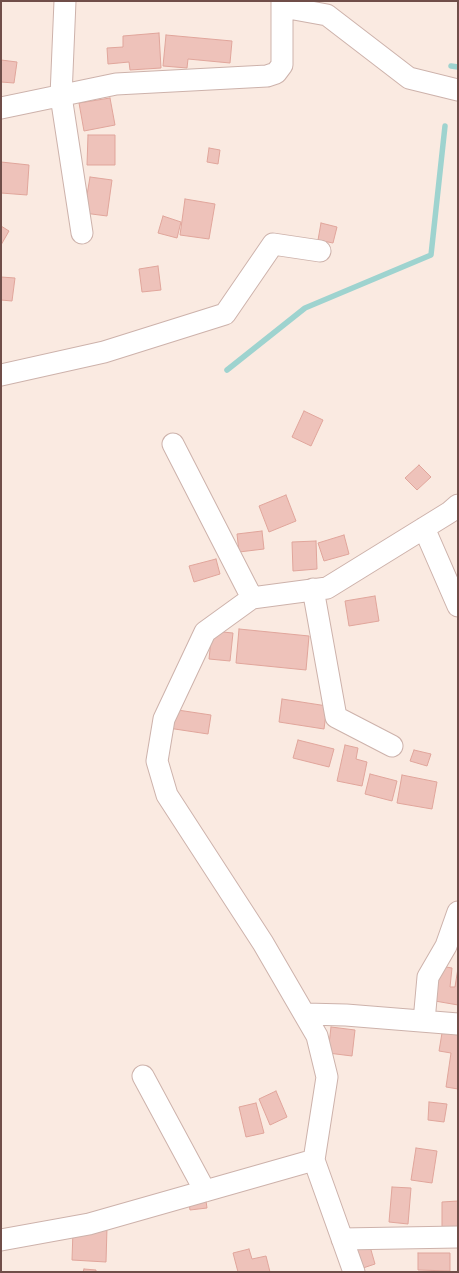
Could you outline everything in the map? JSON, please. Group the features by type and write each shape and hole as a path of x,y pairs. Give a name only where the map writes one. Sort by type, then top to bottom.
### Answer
{"street":[{"path":"65,1 61,96 82,233"},
{"path":"1,108 116,84 251,78 276,73 282,65 283,4 327,16 409,78 458,90"},
{"path":"1,375 104,352 225,314 273,244 320,251"},
{"path":"173,444 252,598"},
{"path":"354,1272 314,1160 327,1077 317,1036 264,943 168,795 157,761 164,718 205,632 252,598 327,588 450,512 458,505"},
{"path":"424,528 458,606"},
{"path":"313,589 336,717 392,746"},
{"path":"424,1021 428,977 446,946 458,912"},
{"path":"304,1014 458,1024"},
{"path":"143,1076 205,1191"},
{"path":"1,1240 89,1224 314,1160"},
{"path":"342,1239 458,1237"}],"building":[{"path":"159,33 161,68 130,70 129,62 108,64 107,48 123,47 123,36"},
{"path":"166,35 232,41 230,63 188,59 187,68 163,66"},
{"path":"1,60 17,62 14,83 1,82"},
{"path":"110,98 115,125 84,131 79,103"},
{"path":"88,135 115,135 115,165 87,165"},
{"path":"209,148 220,150 218,164 207,162"},
{"path":"1,162 29,165 27,195 1,193"},
{"path":"90,177 112,180 107,216 84,213"},
{"path":"185,199 215,204 209,239 180,235"},
{"path":"163,216 181,222 177,238 158,233"},
{"path":"321,223 337,227 333,243 318,240"},
{"path":"1,226 9,231 1,245"},
{"path":"158,266 161,290 142,292 139,269"},
{"path":"1,277 15,278 12,301 1,300"},
{"path":"304,411 323,420 311,446 292,437"},
{"path":"419,465 431,477 417,490 405,478"},
{"path":"286,495 296,521 269,532 259,506"},
{"path":"262,531 264,549 239,552 237,534"},
{"path":"344,535 349,554 324,561 318,543"},
{"path":"316,541 317,569 293,571 292,542"},
{"path":"216,559 220,574 194,582 189,566"},
{"path":"375,596 379,621 349,626 345,601"},
{"path":"239,629 309,636 306,670 236,663"},
{"path":"212,631 233,633 230,661 209,659"},
{"path":"282,699 327,706 324,729 279,722"},
{"path":"171,709 211,715 208,734 168,728"},
{"path":"298,740 334,749 329,767 293,758"},
{"path":"345,745 358,748 356,759 367,762 362,786 337,781"},
{"path":"414,750 431,754 427,766 410,761"},
{"path":"370,774 397,781 392,801 365,794"},
{"path":"402,775 437,782 432,809 397,803"},
{"path":"440,966 452,968 450,987 455,987 458,968 458,1005 435,1001"},
{"path":"331,1027 355,1030 352,1056 328,1053"},
{"path":"443,1027 458,1030 458,1089 446,1087 451,1053 439,1051"},
{"path":"276,1091 287,1117 270,1125 259,1099"},
{"path":"429,1102 447,1104 444,1122 428,1120"},
{"path":"256,1103 264,1133 246,1137 239,1107"},
{"path":"416,1148 437,1151 432,1183 411,1180"},
{"path":"392,1187 411,1188 408,1224 389,1222"},
{"path":"205,1194 207,1208 190,1210 188,1197"},
{"path":"458,1201 458,1227 442,1228 442,1202"},
{"path":"107,1228 106,1262 72,1260 73,1230"},
{"path":"369,1243 375,1264 357,1270 350,1249"},
{"path":"249,1249 252,1259 266,1256 270,1272 238,1272 233,1253"},
{"path":"418,1253 450,1253 450,1271 418,1270"},
{"path":"84,1269 96,1270 96,1272 83,1272"}],"waterway":[{"path":"451,66 458,67"},
{"path":"227,370 305,308 431,255 445,126"}]}
